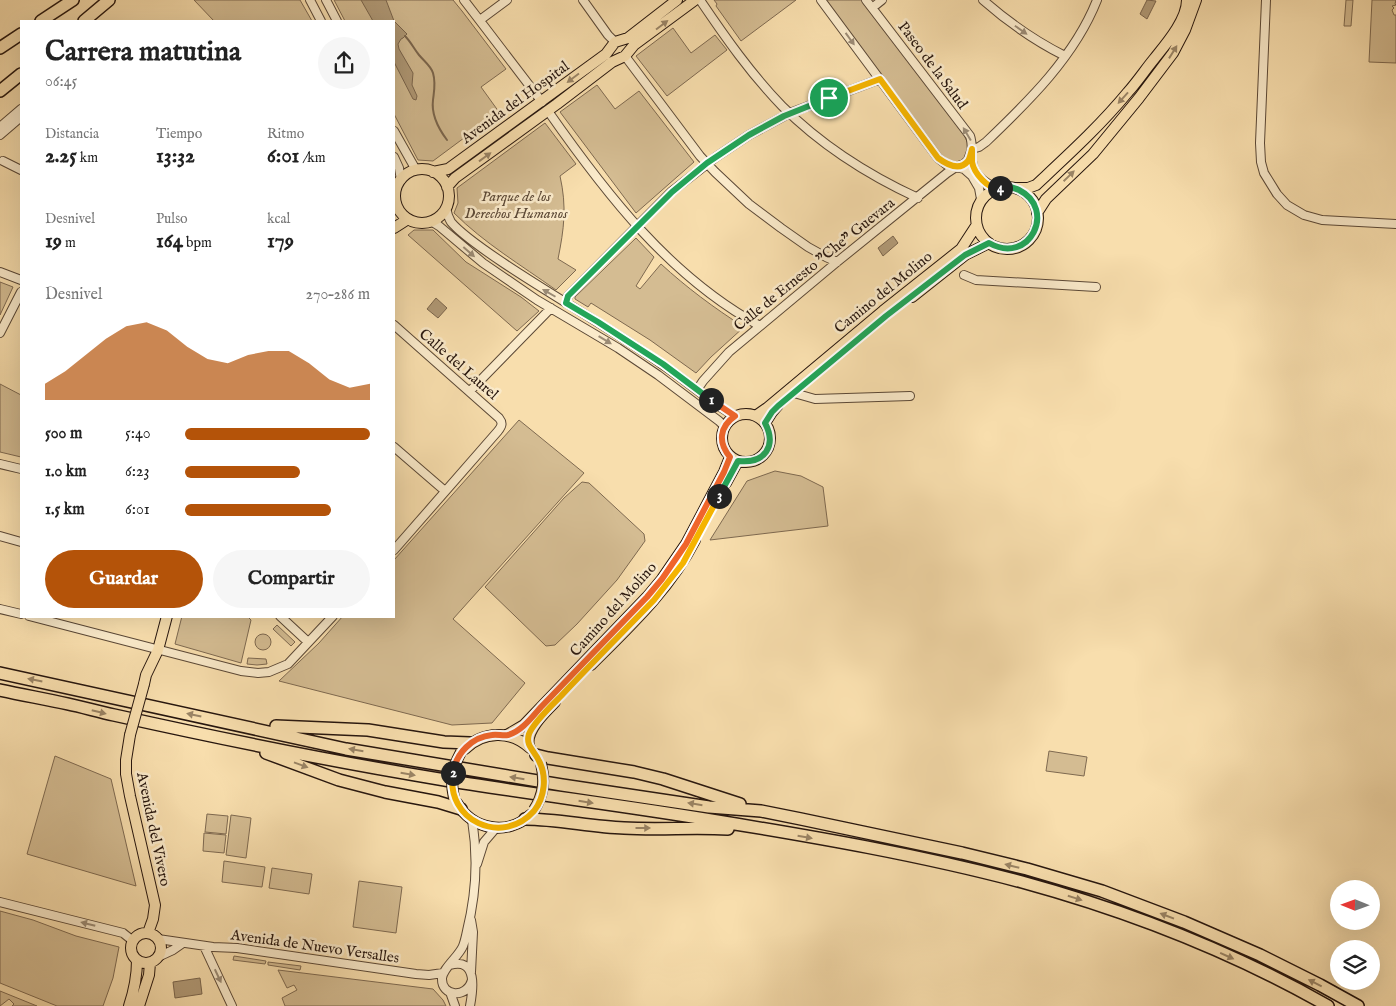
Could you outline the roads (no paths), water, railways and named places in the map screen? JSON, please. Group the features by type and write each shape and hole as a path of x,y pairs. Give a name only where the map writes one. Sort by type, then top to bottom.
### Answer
{"highway":[{"path":"43,20 74,0"},
{"path":"85,20 109,0"},
{"path":"0,48 20,35"},
{"path":"0,91 20,75"},
{"path":"0,673 346,749 709,807 760,811 801,818 1028,869 1102,891 1184,922 1260,956 1358,1006"},
{"path":"0,690 240,742 440,779 757,828 910,856 1024,883 1099,906 1176,933 1260,970 1328,1006"},
{"path":"241,725 249,723 286,728 368,730 444,742 470,743"},
{"path":"240,742 245,746 339,780 385,792 438,802 460,809"},
{"path":"535,755 634,772 663,779 760,811"},
{"path":"525,819 625,828 748,830 757,828"}],"main road":[{"name":"Avenida del Hospital","path":"433,172 448,169 542,102 606,54 616,43 628,38 677,0"},
{"name":"Avenida del Hospital","path":"447,187 455,178 624,55 634,45 695,0"},
{"path":"1186,0 1187,6 1179,25 1162,49 1128,93 1081,142 1036,185 1028,188 1006,186 996,188 982,199 977,208 976,226 981,236 989,243 1004,249 1019,247 1026,243 1033,234 1037,224 1038,213 1046,199 1093,154 1173,53 1185,30 1196,0"},
{"path":"616,43 627,44 624,55 612,55 616,43"},
{"path":"416,170 433,172 442,178 447,187 449,197 446,208 440,216 431,222 421,223 408,219 396,212 395,195 401,180 410,172 416,170"},
{"path":"1016,188 1026,193 1038,213"},
{"path":"395,227 408,219"},
{"name":"Camino del Molino","path":"757,415 768,408 882,311 961,249 976,226"},
{"name":"Camino del Molino","path":"765,423 772,412 886,316 965,255 989,243"},
{"path":"747,413 757,415 770,432 770,442 766,452 758,459 749,462 734,459 725,450 722,443 724,426 735,416 747,413"},
{"name":"Camino del Molino","path":"507,735 524,725 662,579 686,544 724,472 734,459"},
{"name":"Camino del Molino","path":"535,755 528,742 529,733 546,711 654,600 668,583 685,559 731,473 734,459"},
{"name":"Avenida del Vivero","path":"148,933 153,919 154,906 130,796 126,774 126,760 130,735 144,684 158,650 166,618"},
{"path":"494,734 507,735 519,740 535,755 544,777 544,789 540,802 525,819 514,825 496,828 472,820 460,809 454,798 451,783 454,765 461,752 470,743 494,734"},
{"path":"129,1006 137,973 137,960 131,946 137,936 148,933 154,935 161,944 160,956 150,963 137,960"},
{"path":"139,1006 149,974 150,963"}],"street":[{"path":"310,0 320,20"},
{"path":"326,0 336,20"},
{"path":"464,0 542,102"},
{"path":"480,20 507,0"},
{"path":"583,0 616,43"},
{"path":"700,0 752,71 790,113 839,154 918,198"},
{"path":"821,0 938,158 946,165 964,169 972,176 979,188 982,199"},
{"name":"Paseo de la Salud","path":"866,0 970,136 972,163 976,173 985,183 996,188"},
{"path":"872,8 882,0"},
{"path":"983,0 1003,18 1033,39 1065,56"},
{"path":"956,167 964,164 968,160 972,149 986,142 1024,106 1081,35 1097,0"},
{"path":"1265,1 1260,144 1264,173 1277,194 1287,205 1304,215 1322,220 1396,224"},
{"path":"624,55 707,163 750,204 808,246 837,262"},
{"path":"566,303 568,296 672,192 707,163 749,135 790,113 880,79"},
{"path":"0,127 20,110"},
{"path":"548,111 572,146 637,227 674,264 706,290 760,326"},
{"path":"0,135 20,118"},
{"path":"395,133 416,170"},
{"path":"1,160 20,170"},
{"path":"395,160 399,168 401,180"},
{"name":"Calle de Ernesto \"Che\" Guevara","path":"697,390 729,352 837,262 956,167"},
{"path":"446,208 452,223 499,259 541,288 663,364 735,416"},
{"path":"431,222 439,226 483,264 618,348 658,375 724,426"},
{"path":"0,272 20,280"},
{"path":"964,276 976,280 1096,288"},
{"path":"0,333 20,294"},
{"path":"470,391 551,308"},
{"name":"Calle del Laurel","path":"395,326 470,391 502,422 502,427 445,492"},
{"path":"794,393 816,399 910,396"},
{"path":"395,448 445,492 395,549"},
{"path":"0,464 20,469"},
{"path":"0,536 20,542"},
{"path":"0,609 20,614"},
{"path":"47,618 158,650 258,674 269,672 288,664 331,618"},
{"path":"282,618 308,642"},
{"path":"455,1006 450,992 442,981 443,973 463,946 471,916 475,871 472,820"},
{"path":"475,871 484,842 496,828"},
{"path":"0,902 123,933 133,941"},
{"path":"470,1006 472,994 473,932 471,916"},
{"name":"Avenida de Nuevo Versalles","path":"158,939 204,946 237,948 416,974 443,973"},
{"path":"160,956 183,943"},
{"path":"204,946 232,1006"},
{"path":"450,965 461,964 471,972"},
{"path":"450,992 460,994 464,992 471,986 472,980"}],"waterway":[{"path":"405,36 432,70 435,84 434,116 447,140"}],"park label":[{"name":"Parque de los Derechos Humanos","path":"516,204"}]}
